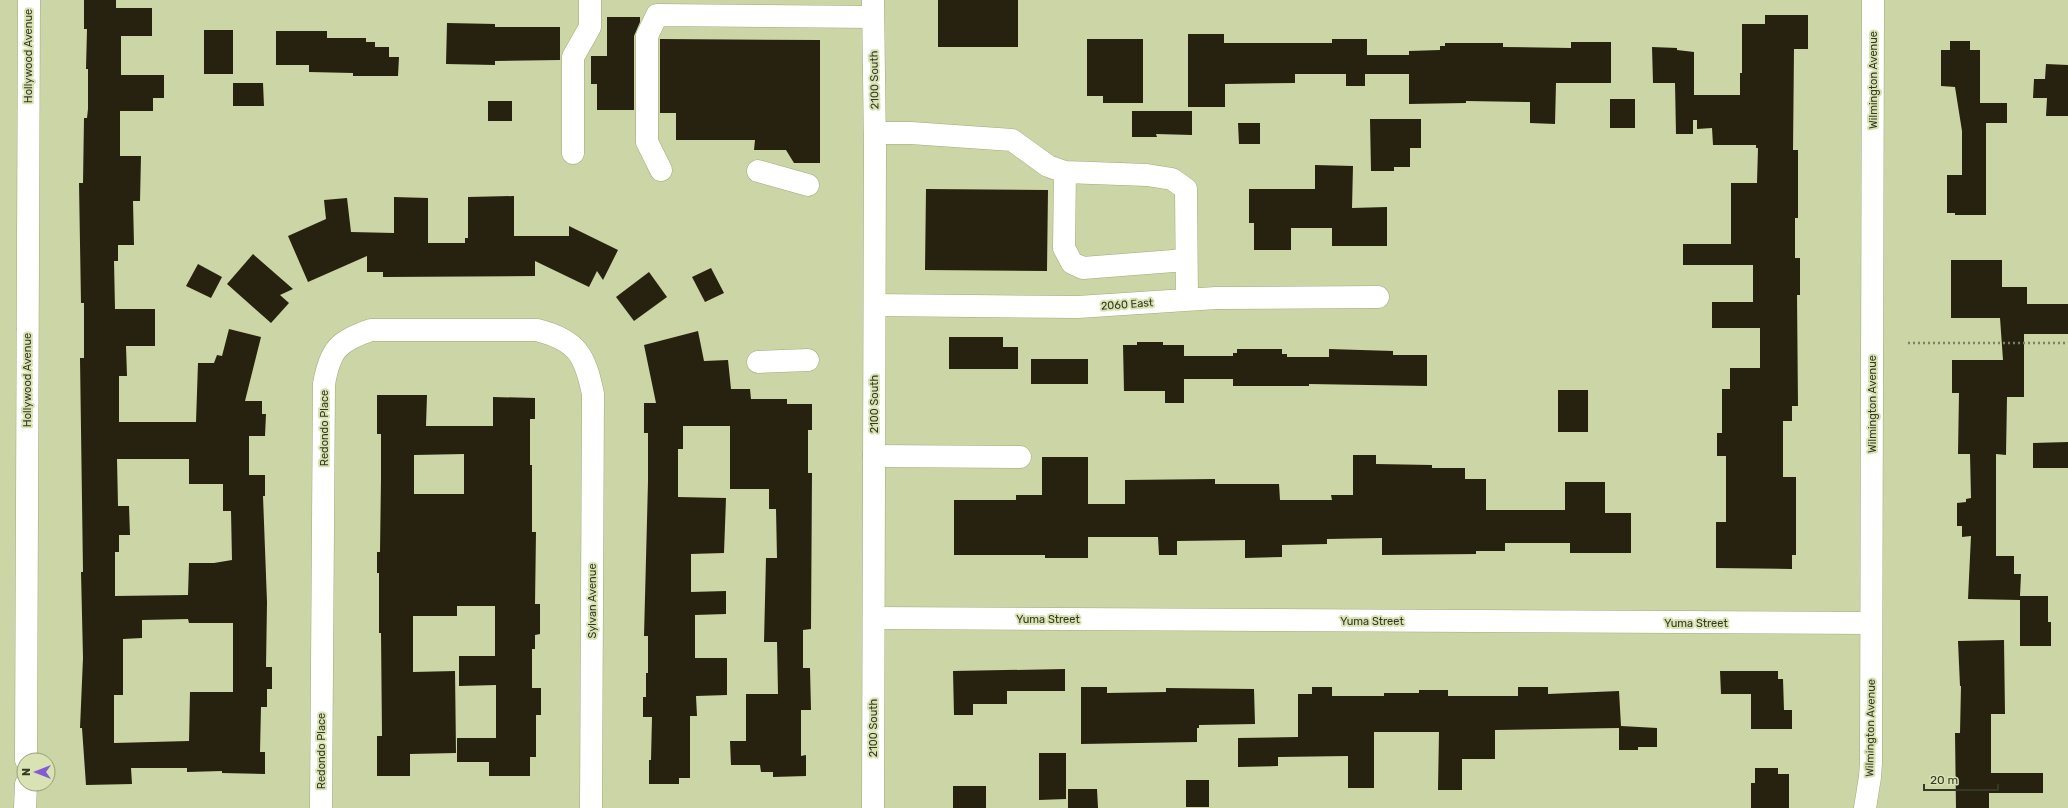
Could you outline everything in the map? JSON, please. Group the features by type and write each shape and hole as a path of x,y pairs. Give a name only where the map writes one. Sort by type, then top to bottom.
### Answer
{"street":[{"name":"Hollywood Avenue","path":"26,752 29,0"},
{"path":"573,153 573,57 590,27 590,0"},
{"name":"Wilmington Avenue","path":"1865,808 1870,777 1873,0"},
{"path":"661,170 647,142 647,36 657,15 873,8"},
{"name":"2100 South","path":"873,8 875,133 873,808"},
{"path":"875,133 910,133 1012,140 1048,166 1065,172 1147,175 1172,179 1186,189 1187,300"},
{"path":"758,170 808,185"},
{"path":"1065,172 1064,248 1072,263 1083,268 1186,260"},
{"name":"2060 East","path":"875,305 1078,307 1237,297 1378,297"},
{"name":"Redondo Place","path":"321,808 324,384 327,365 334,351 349,337 371,330 537,330 558,335 576,349 588,371 593,394"},
{"path":"758,362 808,360"},
{"name":"Sylvan Avenue","path":"591,808 593,394"},
{"path":"874,456 1020,457"},
{"name":"Yuma Street","path":"874,618 1871,624"},
{"path":"25,808 26,792"}],"path":[{"path":"1908,343 2068,343"}],"building":[{"path":"84,0 116,0 116,8 152,8 152,36 121,36 121,75 164,75 164,98 153,98 153,111 120,111 120,156 141,156 140,201 133,201 134,245 118,245 118,261 114,261 115,309 155,309 155,346 126,346 127,376 119,376 119,422 196,422 198,363 214,363 217,355 222,356 229,329 261,337 245,401 262,401 262,414 266,414 265,436 249,436 249,475 265,475 265,496 263,496 267,602 266,667 272,667 272,689 267,689 267,707 261,707 260,752 265,752 265,774 222,773 222,771 187,772 187,768 131,768 132,784 86,785 82,728 80,728 83,658 81,572 83,572 80,358 84,358 84,303 81,303 79,183 83,183 84,118 87,118 88,109 88,69 86,69 87,29 84,29","holes":["117,459 189,459 189,484 223,484 223,511 231,511 232,560 214,563 189,563 188,595 115,596 115,552 119,552 119,535 130,535 129,506 118,506","188,619 189,623 233,623 233,692 190,692 189,741 114,743 114,695 123,695 123,639 142,638 142,620"]},
{"path":"938,0 1018,0 1018,47 938,47"},
{"path":"1765,15 1808,15 1808,49 1794,49 1793,150 1798,150 1798,218 1795,218 1795,258 1800,258 1800,295 1797,295 1798,406 1792,406 1792,421 1783,421 1783,477 1796,477 1796,555 1792,555 1792,569 1716,568 1716,522 1726,522 1726,456 1717,456 1717,433 1722,433 1722,389 1730,389 1730,368 1760,368 1760,328 1712,328 1712,302 1753,302 1753,265 1683,265 1683,244 1731,244 1731,183 1757,183 1758,148 1756,148 1756,145 1713,145 1712,128 1697,129 1697,120 1693,120 1693,134 1676,134 1675,83 1653,83 1652,47 1677,48 1677,50 1694,52 1694,95 1740,95 1740,73 1742,73 1742,24 1765,24"},
{"path":"607,17 640,17 640,22 634,36 634,110 597,110 597,84 591,84 591,56 607,56"},
{"path":"447,23 495,24 495,27 560,27 560,60 495,61 495,65 446,64"},
{"path":"204,30 233,30 233,74 204,74"},
{"path":"276,31 327,31 327,38 366,38 366,42 375,42 375,47 389,47 389,57 399,57 398,76 353,76 353,73 309,72 309,65 276,65"},
{"path":"1188,34 1224,34 1224,43 1332,43 1332,39 1367,39 1367,55 1409,55 1409,51 1440,50 1440,46 1445,46 1445,43 1503,43 1503,47 1571,48 1571,42 1611,42 1611,83 1556,83 1555,124 1530,123 1530,102 1466,101 1466,103 1409,104 1409,74 1365,74 1365,86 1346,86 1346,74 1295,74 1295,83 1225,84 1225,107 1188,107"},
{"path":"660,39 820,40 820,163 794,163 786,150 754,150 755,140 676,140 676,113 660,113"},
{"path":"1087,39 1143,39 1143,103 1103,103 1103,96 1087,96"},
{"path":"1950,41 1970,41 1970,50 1980,50 1980,103 2007,103 2007,123 1986,123 1986,215 1955,215 1955,213 1947,213 1947,175 1962,175 1962,131 1955,87 1941,86 1941,50 1950,50"},
{"path":"2046,64 2068,65 2068,116 2046,116 2047,98 2033,98 2034,79 2045,79"},
{"path":"233,83 263,83 264,106 233,106"},
{"path":"1610,99 1635,99 1635,128 1610,128"},
{"path":"488,101 512,101 512,121 488,121"},
{"path":"1132,111 1192,111 1192,135 1156,134 1157,137 1132,137"},
{"path":"1370,119 1421,119 1421,148 1410,148 1410,167 1394,167 1394,171 1371,171"},
{"path":"1238,123 1260,123 1260,144 1239,144"},
{"path":"1315,165 1353,166 1352,208 1387,207 1387,246 1332,246 1332,228 1291,228 1291,250 1254,250 1254,223 1249,223 1249,189 1315,189"},
{"path":"926,189 1048,190 1047,271 925,270"},
{"path":"514,196 514,236 569,236 569,226 618,250 603,280 597,271 589,287 535,261 535,276 383,277 383,272 367,272 367,256 308,282 288,236 326,219 324,200 347,198 351,232 394,233 394,197 428,198 428,243 465,243 465,238 468,238 468,197"},
{"path":"253,254 293,289 280,295 289,303 271,323 227,284"},
{"path":"1951,260 2002,260 2002,287 2027,287 2027,304 2068,304 2068,334 2024,334 2024,397 2007,397 2006,455 1996,454 1996,556 2014,556 2014,574 2021,574 2020,596 2048,596 2048,622 2051,622 2051,646 2020,646 2020,600 1968,599 1971,536 1962,537 1962,526 1957,526 1957,503 1966,502 1966,499 1971,498 1970,454 1958,454 1959,393 1952,393 1952,360 2003,360 2000,318 1951,318"},
{"path":"198,264 222,277 211,298 186,286"},
{"path":"711,268 724,293 705,302 692,277"},
{"path":"649,272 667,297 634,321 616,297"},
{"path":"698,331 704,361 728,360 731,389 750,389 751,399 787,399 787,404 812,404 812,430 808,430 808,473 812,473 811,629 803,630 803,668 810,668 811,710 801,710 801,756 806,755 806,776 773,777 773,772 761,772 760,765 731,765 730,741 746,741 746,694 778,694 777,642 764,642 766,558 777,558 776,509 769,509 769,489 730,489 730,426 683,426 683,449 678,449 678,497 726,498 724,553 691,554 691,592 726,591 726,614 695,615 695,658 727,658 727,695 696,696 697,716 690,716 690,778 679,778 679,784 649,784 652,717 643,717 643,697 646,697 646,673 648,673 648,636 644,636 648,433 644,433 644,403 656,403 644,345"},
{"path":"949,337 1003,337 1003,347 1018,347 1018,369 949,369"},
{"path":"1137,342 1163,342 1163,345 1184,345 1184,356 1233,356 1233,353 1237,353 1237,349 1282,349 1282,354 1287,354 1287,357 1329,357 1329,349 1393,351 1393,355 1427,355 1427,386 1309,384 1309,386 1233,386 1233,379 1184,379 1184,403 1165,403 1165,391 1124,391 1123,345 1137,345"},
{"path":"1031,359 1088,359 1088,384 1031,384"},
{"path":"1558,390 1588,390 1588,432 1558,432"},
{"path":"377,395 427,395 426,426 493,426 493,397 535,398 535,419 530,419 530,465 532,465 532,532 536,532 535,604 540,604 540,634 535,635 535,649 532,649 532,688 541,688 541,715 536,715 536,757 530,757 530,776 489,776 489,762 457,762 457,738 496,738 496,685 459,686 459,656 495,656 495,606 457,606 457,616 413,616 413,672 455,671 456,753 410,754 410,776 377,776 377,736 382,736 381,633 379,633 379,573 377,573 377,552 380,552 381,434 377,434","holes":["464,454 464,494 414,494 414,455"]},
{"path":"2068,442 2068,468 2033,468 2033,443"},
{"path":"1353,455 1376,455 1376,464 1432,465 1432,468 1465,468 1465,479 1486,479 1486,510 1565,510 1565,482 1605,482 1605,513 1631,513 1631,553 1570,553 1570,543 1505,543 1505,551 1476,551 1476,554 1382,555 1382,538 1327,539 1327,544 1282,545 1282,557 1245,558 1245,540 1177,541 1177,555 1159,555 1158,537 1088,537 1088,558 1045,558 1045,555 954,555 954,500 1016,500 1016,495 1042,495 1042,457 1088,457 1088,504 1125,504 1125,480 1215,479 1215,484 1279,484 1280,500 1332,500 1331,495 1353,495"},
{"path":"2004,640 2005,714 1991,714 1991,773 2043,773 2043,793 1989,793 1989,808 1956,808 1955,733 1960,733 1961,686 1958,641"},
{"path":"1065,669 1065,691 1007,691 1007,704 973,704 973,715 954,715 953,671"},
{"path":"1720,671 1778,671 1778,679 1783,679 1784,710 1792,710 1792,729 1751,729 1751,694 1721,694"},
{"path":"1081,687 1107,687 1107,693 1166,692 1166,688 1254,689 1255,724 1199,725 1199,728 1197,728 1197,742 1081,744"},
{"path":"1312,687 1332,687 1332,696 1384,696 1384,693 1419,693 1419,690 1448,690 1448,696 1518,696 1518,687 1548,687 1548,694 1619,691 1621,726 1657,728 1657,747 1638,747 1638,750 1619,750 1619,728 1495,730 1495,759 1462,759 1462,790 1438,790 1439,732 1374,732 1374,788 1348,788 1348,756 1278,757 1278,766 1238,767 1238,738 1298,737 1298,694 1312,694"},
{"path":"1039,753 1066,753 1066,799 1039,800"},
{"path":"1755,768 1778,768 1778,774 1789,774 1789,808 1751,808 1751,783 1755,783"},
{"path":"1186,780 1209,780 1209,807 1186,807"},
{"path":"953,786 986,786 986,808 953,808"},
{"path":"1068,789 1097,789 1098,808 1068,808"}]}
